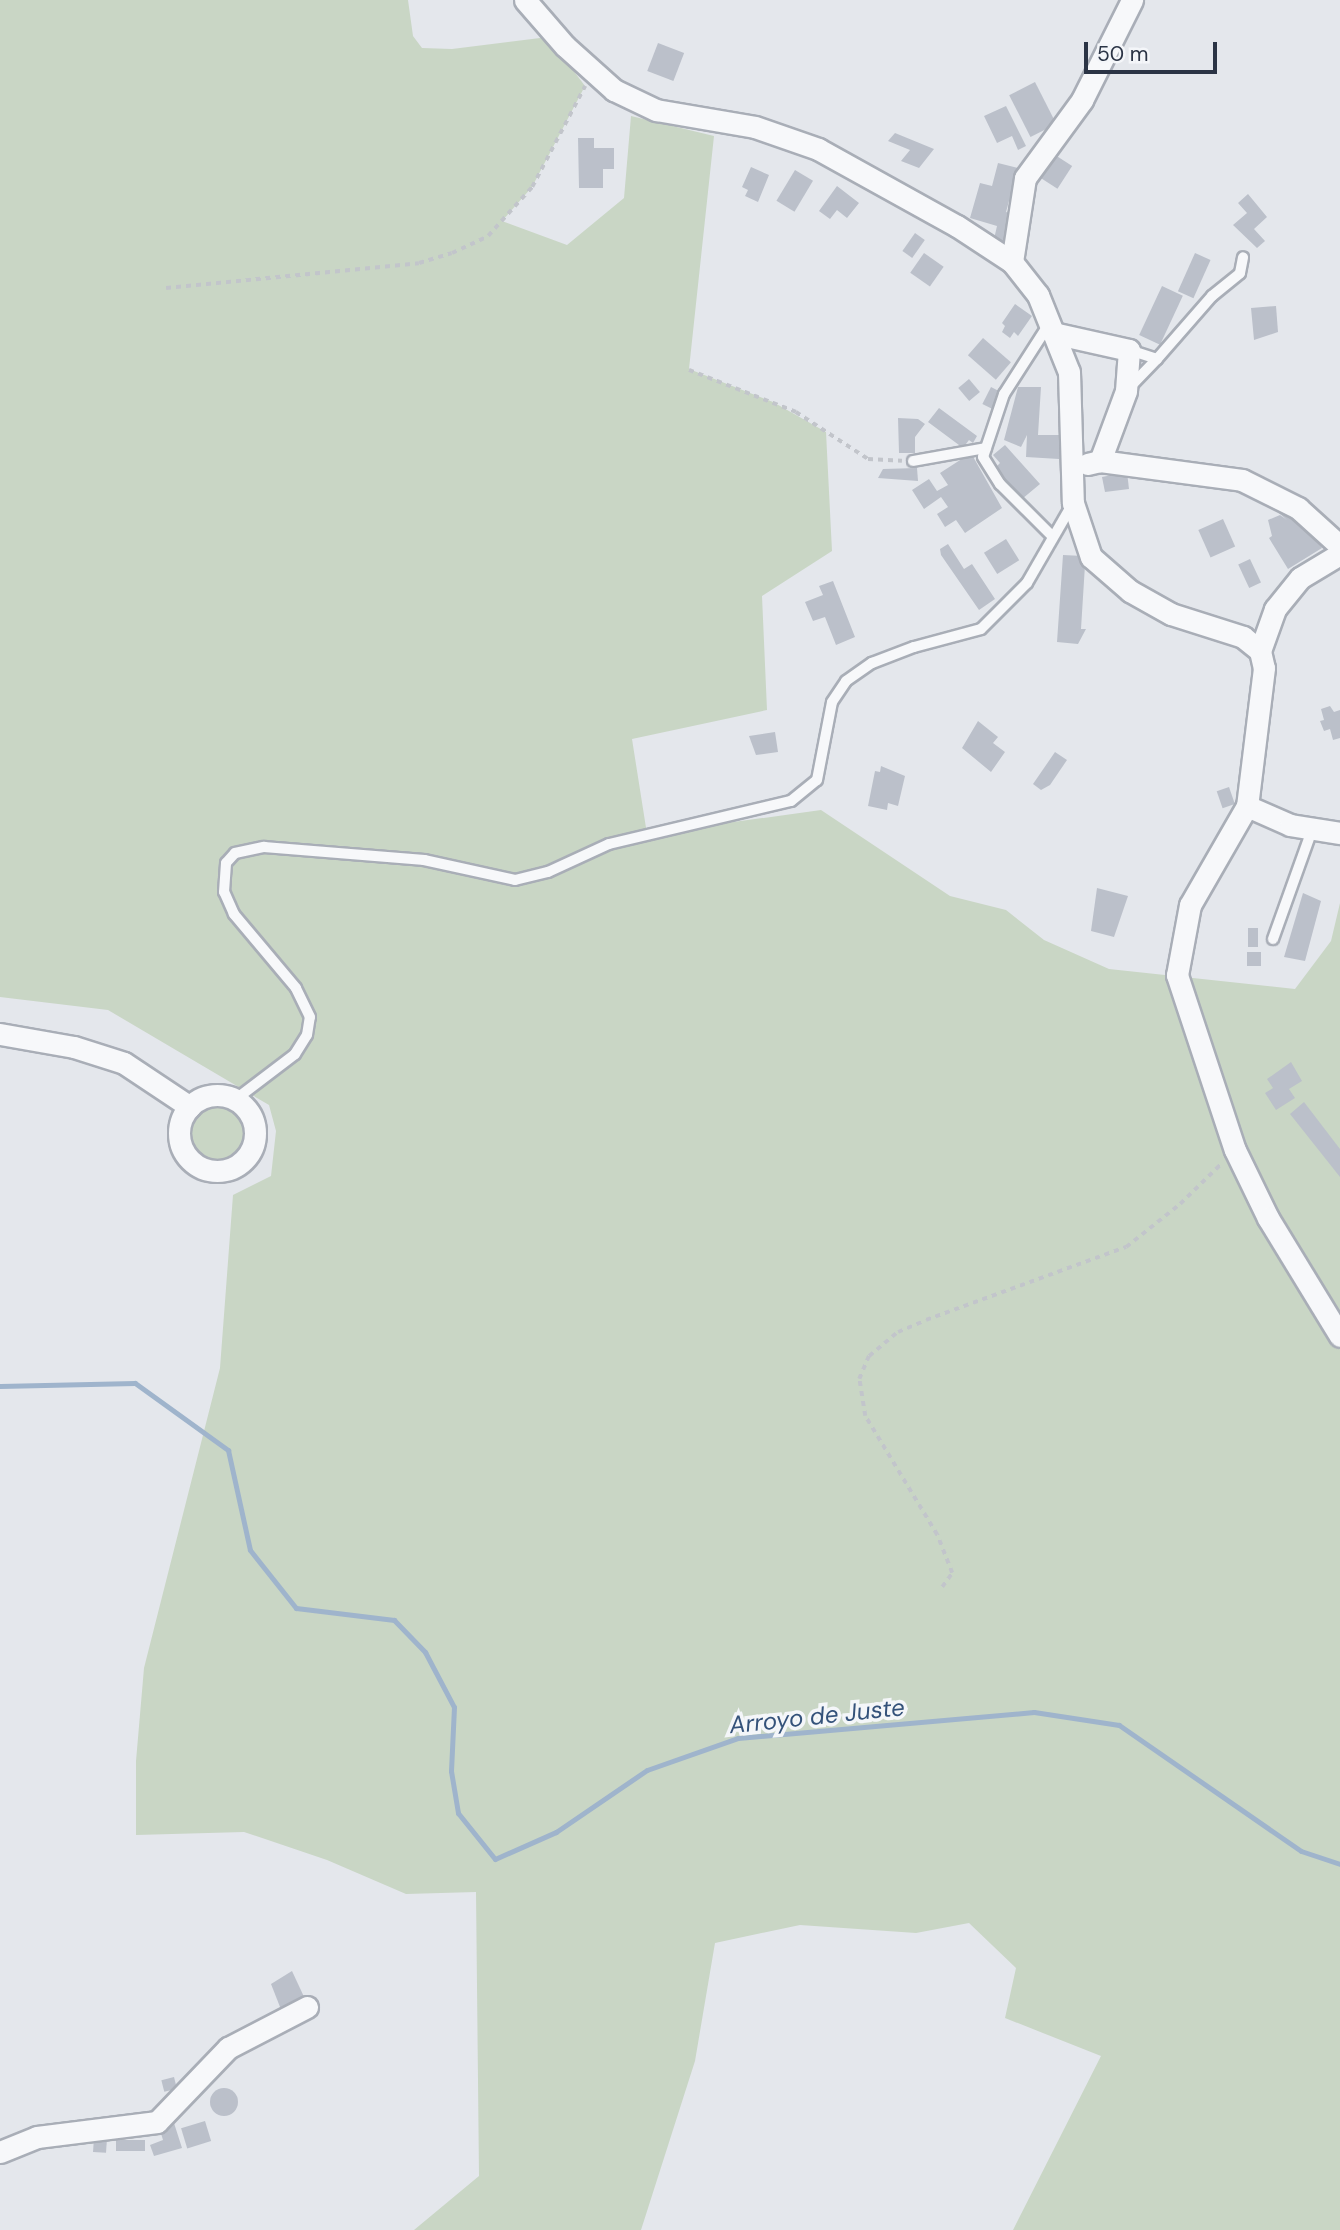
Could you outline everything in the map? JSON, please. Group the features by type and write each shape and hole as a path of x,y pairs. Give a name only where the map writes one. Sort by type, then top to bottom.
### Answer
{"street":[{"path":"525,0 614,90 656,110 755,127 817,149 957,226 1012,262 1038,295 1069,373 1075,462 1073,503 1091,556 1130,591 1171,614 1243,637 1261,651"},
{"path":"1012,262 1024,178 1082,100 1132,0"},
{"path":"1051,328 1129,350 1126,391 1100,461"},
{"path":"1075,462 1100,461 1242,480 1298,508 1340,546"},
{"path":"1340,554 1300,578 1275,609 1261,651 1264,668 1247,806 1191,905 1177,975 1235,1150 1268,1218 1340,1336"},
{"path":"1247,806 1312,830 1340,833"},
{"path":"0,1034 92,1051 155,1080 190,1107"},
{"path":"210,1096 236,1099 255,1123 256,1140 245,1160 231,1170 214,1172 196,1166 183,1151 179,1130 190,1107 210,1096"},
{"path":"0,2152 37,2137 157,2122 228,2048 307,2007"}],"lane":[{"path":"1126,391 1212,296 1240,273 1243,257"},
{"path":"1051,328 1004,394 983,457 1000,484 1052,536"},
{"path":"1129,350 1157,359"},
{"path":"913,461 986,449"},
{"path":"236,1099 295,1054 307,1035 310,1017 296,988 229,903 222,879 235,853 264,847 424,860 515,880 548,872 609,844 791,801 817,780 832,702 846,681 893,655 981,629 1027,583 1073,503"},
{"path":"1273,939 1312,830"}],"path":[{"path":"166,288 419,263 488,236 532,187 561,125 594,72"},
{"path":"689,370 796,412 868,459 913,461"},
{"path":"942,1587 952,1573 937,1535 865,1416 859,1379 869,1356 898,1332 926,1320 1126,1247 1180,1204 1235,1150"}],"green space":[{"path":"0,0 408,0 413,36 422,48 452,49 548,37 585,86 532,187 502,221 567,245 624,198 631,116 714,136 689,369 773,402 826,432 832,551 762,596 767,710 632,739 647,834 821,810 950,896 1006,910 1044,940 1109,969 1295,989 1331,941 1340,903 1340,2230 1013,2230 1101,2056 1005,2018 1016,1968 969,1923 916,1933 800,1925 715,1943 695,2061 641,2230 414,2230 479,2176 476,1892 406,1894 327,1860 244,1832 136,1835 136,1761 144,1668 220,1368 233,1195 271,1176 276,1131 269,1105 108,1010 0,997"},
{"path":"216,1105 231,1110 239,1118 244,1133 239,1148 231,1156 216,1161 201,1156 193,1148 188,1133 193,1118 201,1110"}],"building":[{"path":"658,43 684,53 673,81 647,71"},
{"path":"1035,82 1056,124 1030,137 1009,95"},
{"path":"1006,106 1026,146 1018,150 1012,136 997,143 984,116"},
{"path":"895,133 934,149 919,168 901,161 910,150 888,141"},
{"path":"578,138 594,138 594,148 614,148 614,169 603,169 603,188 579,188"},
{"path":"1052,153 1072,166 1057,189 1037,176"},
{"path":"998,163 1018,168 1006,212 1016,215 1008,243 994,239 997,226 970,218 980,183 992,186"},
{"path":"751,167 769,175 758,202 745,196 748,190 742,187"},
{"path":"795,170 813,181 794,212 776,201"},
{"path":"837,186 859,203 847,218 837,210 830,219 819,211"},
{"path":"1248,194 1267,217 1254,229 1265,241 1257,248 1233,225 1247,213 1238,203"},
{"path":"915,233 925,240 912,258 902,251"},
{"path":"924,253 944,267 930,286 910,273"},
{"path":"1195,253 1211,260 1193,298 1178,291"},
{"path":"1162,286 1183,296 1160,345 1139,335"},
{"path":"1015,304 1032,316 1018,336 1014,332 1010,338 1002,332 1005,326 1002,323"},
{"path":"1276,306 1278,332 1254,340 1251,308"},
{"path":"983,338 1011,362 996,380 968,355"},
{"path":"969,379 980,392 969,401 958,388"},
{"path":"991,387 1003,393 994,410 982,404"},
{"path":"1018,387 1041,387 1038,435 1060,435 1059,459 1026,457 1027,435 1021,447 1004,440"},
{"path":"939,408 977,436 973,443 969,440 963,448 928,422"},
{"path":"898,418 918,419 925,424 915,437 915,453 899,453"},
{"path":"1005,445 1040,484 1022,499 995,468 1000,463 993,455"},
{"path":"971,453 1002,508 965,533 956,520 945,527 937,514 948,507 941,497 924,509 912,490 929,479 937,491 948,485 940,473"},
{"path":"917,468 918,481 878,478 883,469"},
{"path":"1127,472 1129,489 1105,492 1102,477"},
{"path":"1281,504 1315,534 1322,548 1288,569 1269,538 1272,536 1268,520 1280,515 1287,520 1273,508"},
{"path":"1223,519 1235,546 1211,557 1198,530"},
{"path":"1006,539 1019,560 997,574 984,553"},
{"path":"948,544 964,569 972,564 995,599 979,610 941,555 940,549"},
{"path":"1063,555 1083,556 1085,565 1081,629 1086,629 1078,644 1057,642"},
{"path":"1250,559 1261,583 1249,588 1238,564"},
{"path":"833,581 855,637 836,645 825,617 813,621 805,602 823,595 819,586"},
{"path":"1330,706 1334,712 1340,710 1340,738 1333,740 1330,729 1324,731 1320,721 1324,720 1321,709"},
{"path":"978,721 998,737 993,743 1005,752 991,772 962,748"},
{"path":"775,732 778,752 756,755 749,736"},
{"path":"1055,752 1067,760 1050,785 1041,790 1033,784"},
{"path":"881,766 905,776 898,806 888,803 887,810 868,806 875,771 880,772"},
{"path":"1229,787 1235,804 1223,808 1217,791"},
{"path":"1097,888 1128,896 1114,937 1091,931"},
{"path":"1303,893 1321,901 1305,961 1284,957"},
{"path":"1248,928 1258,928 1258,947 1248,947"},
{"path":"1247,952 1261,952 1261,966 1247,966"},
{"path":"1291,1062 1302,1081 1289,1089 1295,1098 1276,1110 1265,1093 1273,1088 1267,1079"},
{"path":"1304,1102 1340,1149 1340,1177 1290,1114"},
{"path":"292,1971 305,1999 282,2012 271,1984"},
{"path":"174,2077 177,2089 164,2092 161,2080"},
{"path":"224,2088 234,2092 238,2102 234,2112 224,2116 214,2112 210,2102 214,2092"},
{"path":"205,2121 211,2141 187,2148 181,2128"},
{"path":"174,2123 182,2148 154,2156 150,2145 163,2140 159,2127"},
{"path":"94,2138 107,2139 106,2153 93,2152"},
{"path":"116,2140 145,2140 145,2151 116,2151"}],"waterway":[{"name":"Arroyo de Juste","path":"0,1386 135,1383 228,1450 250,1550 296,1608 394,1620 425,1652 454,1707 451,1771 458,1813 495,1859 556,1832 647,1770 738,1738 1034,1712 1119,1725 1301,1851 1340,1864"}]}
